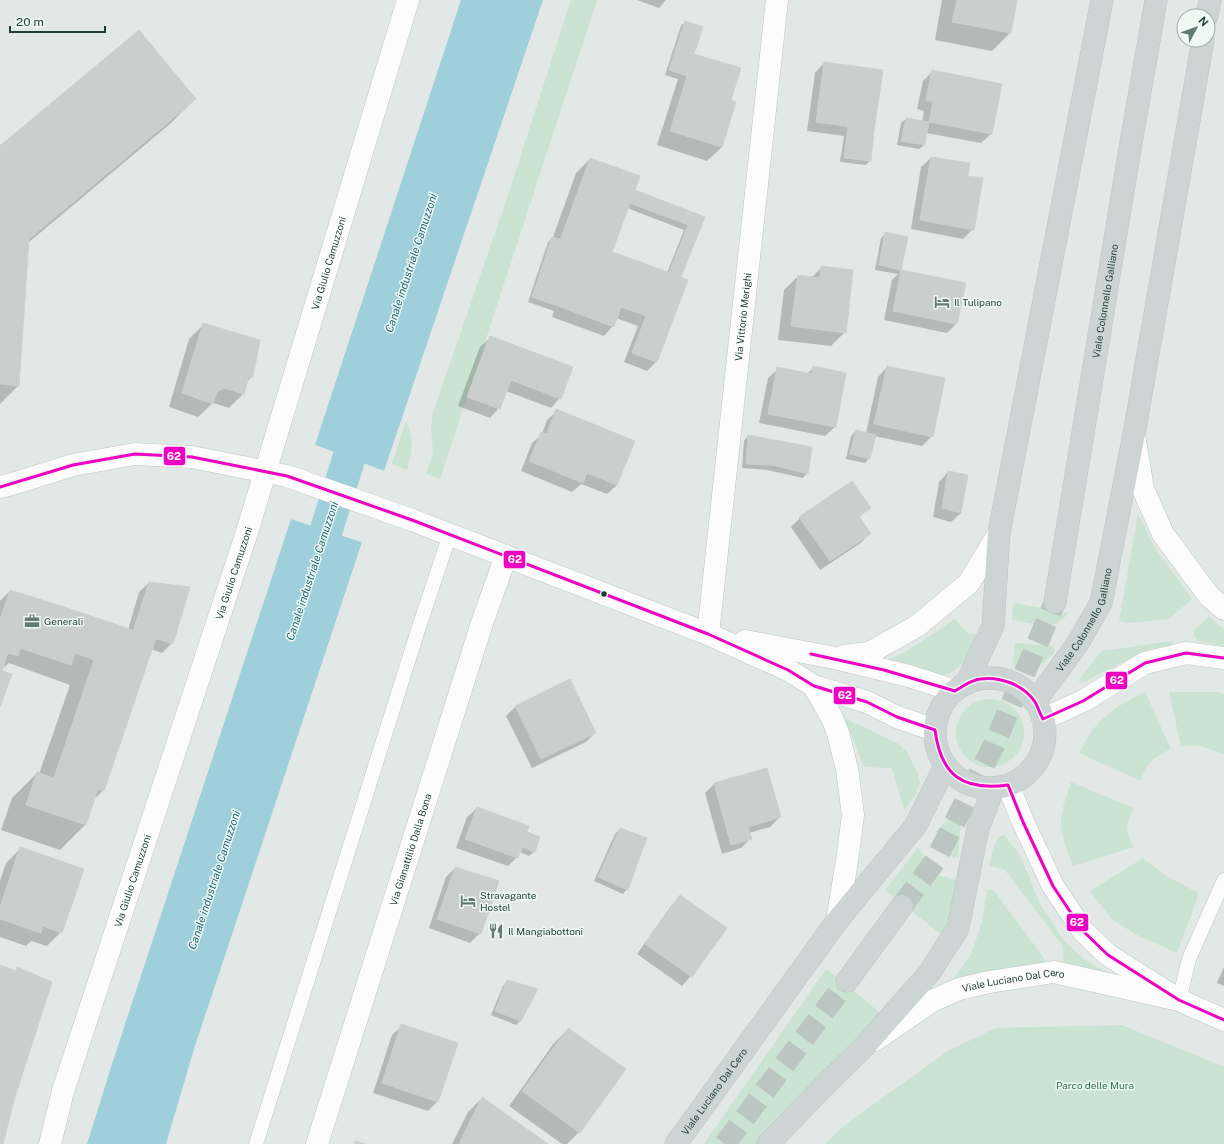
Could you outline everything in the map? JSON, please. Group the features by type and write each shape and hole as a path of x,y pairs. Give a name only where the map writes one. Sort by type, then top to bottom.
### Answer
{"main road":[{"path":"960,687 980,679 996,679 1011,683 1024,691 1039,711 1045,733 1043,747 1035,764 1024,777 1001,787 975,787 959,779 945,766 939,754 935,742 935,730 938,715 945,702 960,687 993,626 999,533 1102,0"},
{"name":"Viale Colonnello Galliano","path":"1055,602 1156,0"},
{"name":"Viale Colonnello Galliano","path":"1039,711 1101,604 1134,434 1202,48"},
{"name":"Viale Luciano Dal Cero","path":"676,1144 837,921 916,825 945,766"},
{"name":"Viale Luciano Dal Cero","path":"768,1144 863,1048 930,972 958,928 978,828 1001,787"},
{"path":"847,981 902,906"}],"street":[{"name":"Via Giulio Camuzzoni","path":"50,1144 63,1091 266,472 408,0"},
{"name":"Via Vittorio Merighi","path":"708,634 777,0"},
{"name":"Viale Colonnello Galliano","path":"1134,434 1143,490 1163,534 1209,596 1224,609"},
{"path":"0,486 12,484 73,465 135,454 192,457 287,476 450,534 708,634 788,670 814,686 867,702 897,717 935,730"},
{"path":"835,658 869,653 917,626 952,598 968,582 999,533"},
{"name":"Via Gianattilio Dalla Bona","path":"317,1144 480,630 506,556"},
{"path":"708,634 835,658 960,687"},
{"path":"1039,711 1083,701 1145,663 1186,653 1224,658"},
{"name":"Viale Luciano Dal Cero","path":"814,686 832,718 838,733 847,769 853,815 837,921"},
{"name":"Viale Luciano Dal Cero","path":"1001,787 1022,822 1053,886 1083,931 1108,955 1179,1000 1224,1020"},
{"name":"Viale Luciano Dal Cero","path":"863,1048 932,1001 959,989 989,982 1054,972 1179,1000"}],"lane":[{"path":"256,1144 418,630 450,534"},
{"path":"1179,1000 1189,959 1224,880"}],"green space":[{"path":"571,0 597,0 440,479 426,474 433,453 431,427 433,413 509,192"},
{"path":"406,421 412,445 407,470 392,464"},
{"path":"1138,514 1155,548 1192,599 1169,619 1129,623 1119,621"},
{"path":"1013,603 1070,613 1049,627 1012,620"},
{"path":"1209,617 1224,629 1224,646 1198,641 1194,637 1194,630"},
{"path":"955,619 967,632 977,635 966,659 952,672 945,676 882,663 892,659"},
{"path":"1172,641 1173,644 1123,662 1084,682 1079,682 1079,679 1102,651"},
{"path":"1015,643 1052,646 1055,649 1055,652 1034,673 1013,665"},
{"path":"1145,692 1171,749 1155,758 1148,765 1141,781 1079,753 1092,731 1109,713 1122,704"},
{"path":"1169,692 1217,692 1224,694 1224,754 1200,746 1181,746"},
{"path":"990,699 1003,702 1014,709 1021,720 1024,733 1021,746 1014,757 1003,764 990,767 977,764 966,757 959,746 956,733 959,720 966,709 977,702"},
{"path":"844,718 899,744 907,752 917,771 920,783 916,794 904,810 892,768 864,767 850,731 843,721"},
{"path":"1071,782 1134,808 1129,818 1127,828 1129,837 1134,847 1073,866 1064,841 1061,826 1063,809"},
{"path":"954,815 961,818 958,857 954,859 936,832 951,816"},
{"path":"1004,835 1021,857 1040,904 1064,941 1086,961 1124,981 1064,967 1063,946 1004,869 989,866 993,849 998,837"},
{"path":"918,848 938,875 956,880 948,923 942,935 885,890"},
{"path":"1143,858 1170,877 1199,893 1177,953 1135,934 1112,919 1090,891"},
{"path":"990,889 994,891 1044,958 1045,968 944,990 971,955 982,922 987,891"},
{"path":"826,969 883,1015 834,1061 757,1144 704,1144"},
{"name":"Parco delle Mura","path":"1122,1025 1224,1067 1224,1144 825,1144 846,1124 948,1051 996,1028"}],"water":[{"path":"461,0 543,0 384,471 315,445"},
{"path":"291,519 362,542 194,1049 166,1144 87,1144 112,1064"}],"pier":[{"path":"315,445 384,471 384,473 314,447"},
{"path":"291,517 363,540 362,542 291,519"}],"building":[{"path":"957,0 1017,0 1011,33 952,22"},
{"path":"685,21 703,27 694,54 676,48"},
{"path":"139,30 196,99 29,239 19,386 0,384 0,145"},
{"path":"676,48 694,54 687,76 669,70"},
{"path":"694,54 741,68 731,100 736,102 722,147 670,131"},
{"path":"824,62 883,70 874,130 816,122"},
{"path":"932,70 1002,84 992,134 929,122 933,102 926,100"},
{"path":"906,118 929,122 925,145 901,141"},
{"path":"848,126 874,130 871,161 844,158"},
{"path":"931,157 970,163 968,176 983,178 974,230 920,220"},
{"path":"590,158 640,176 612,252 638,261 627,291 552,263"},
{"path":"635,190 705,217 681,277 669,273 688,225 630,203"},
{"path":"885,232 908,237 901,270 879,265"},
{"path":"552,237 560,239 552,263 574,272 561,307 532,297"},
{"path":"638,261 688,280 657,362 632,353 646,316 621,307 614,327 561,307 574,272 627,291"},
{"path":"821,266 853,270 846,333 791,326 798,275 820,278"},
{"path":"901,270 966,283 957,324 893,311"},
{"path":"203,323 260,340 253,377 249,376 244,394 224,388 217,392 213,404 182,393"},
{"path":"490,336 573,367 561,399 511,380 500,409 467,397"},
{"path":"813,366 846,373 836,427 768,414 777,367 812,374"},
{"path":"887,366 945,378 933,437 874,424"},
{"path":"556,409 635,441 617,485 587,473 583,483 529,461 541,432 547,434"},
{"path":"856,430 876,435 870,459 850,454"},
{"path":"748,435 812,447 808,474 772,465 746,464"},
{"path":"948,471 968,475 961,513 942,508"},
{"path":"852,481 871,508 859,516 871,534 830,561 799,517"},
{"path":"149,582 190,587 173,644 133,631"},
{"path":"10,590 61,606 53,630 80,639 71,665 20,648 18,656 8,653 2,671 12,674 0,707 0,617"},
{"path":"61,606 88,615 80,639 53,630"},
{"path":"88,615 156,638 104,791 98,789 86,825 26,805 37,772 54,778 94,660 75,653"},
{"path":"570,679 596,733 541,759 515,706"},
{"path":"767,768 781,817 748,827 752,839 731,845 714,783"},
{"path":"477,807 529,826 518,858 465,839"},
{"path":"620,828 647,838 640,856 612,846"},
{"path":"527,832 540,837 535,852 522,847"},
{"path":"612,846 640,856 628,890 598,877"},
{"path":"20,847 84,869 62,933 43,926 41,933 0,919 0,907"},
{"path":"455,867 499,881 481,934 437,919"},
{"path":"680,895 727,928 692,977 645,944"},
{"path":"0,965 16,971 17,967 52,982 26,1063 0,1055"},
{"path":"507,980 538,989 521,1021 495,1011"},
{"path":"401,1024 458,1043 438,1102 382,1083"},
{"path":"568,1028 626,1069 580,1133 522,1091"},
{"path":"0,1055 26,1063 14,1100 0,1094"},
{"path":"0,1094 14,1100 3,1144 0,1144"},
{"path":"482,1097 548,1144 459,1144"},
{"path":"355,1141 366,1144 354,1144"}],"waterway":[{"name":"Canale industriale Camuzzoni","path":"312,575 363,414"}],"tunnel":[{"path":"902,906 935,861 994,745 1055,602"},
{"path":"725,1144 847,981"}],"transit line":[{"name":"62","path":"0,487 73,465 135,454 192,457 287,476 412,520 708,634 788,670 814,686 867,702 897,717 935,730 938,746 943,759 949,769 957,777 978,785 1008,785 1023,822 1053,886 1083,931 1108,955 1179,1000 1224,1020"},
{"name":"62","path":"811,654 884,670 955,691 977,680 988,678 1003,680 1018,686 1025,691 1035,702 1043,719 1083,701 1145,663 1186,653 1224,658"}],"place":[{"name":"Il Tulipano","path":"942,302"},
{"name":"Generali","path":"32,621"},
{"name":"Stravagante Hostel","path":"468,901"},
{"name":"Il Mangiabottoni","path":"496,931"}]}
